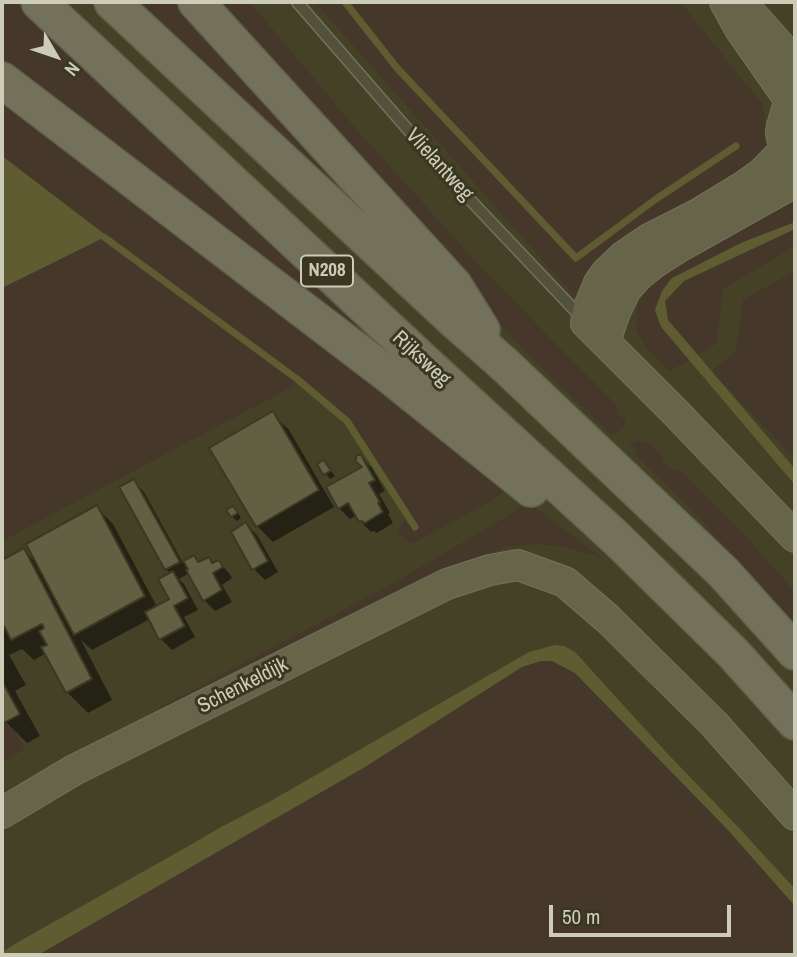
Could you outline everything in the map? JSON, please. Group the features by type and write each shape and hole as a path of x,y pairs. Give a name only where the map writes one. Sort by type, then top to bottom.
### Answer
{"main road":[{"name":"Rijksweg","path":"39,2 432,370 617,539 733,653 795,722"},
{"name":"N208","path":"111,2 505,365 723,572 795,652"},
{"name":"N208","path":"196,2 454,285 505,365"},
{"path":"595,332 589,307 599,283 624,256 790,158 781,133 787,109 793,100 740,29 725,2"},
{"path":"738,2 795,63"},
{"name":"N208","path":"2,80 390,376 545,500 617,539"},
{"path":"595,332 615,312 626,289 654,263 795,182"},
{"name":"Vlielantweg","path":"595,332 795,537"},
{"name":"Schenkeldijk","path":"2,813 74,771 447,584 490,570 518,565 565,582 608,619 714,724 795,815"}],"lane":[{"name":"Vlielantweg","path":"297,2 456,185 595,332"}],"shaded area":[{"path":"2,2 20,2 432,389 2,58"},
{"path":"133,2 177,2 457,300"},
{"path":"204,2 250,2 351,123 486,273 619,408 616,411 626,422 624,428 611,435 523,349"},
{"path":"315,2 680,2 761,103 765,116 765,146 762,158 748,173 610,249 576,298"},
{"path":"2,96 510,488 412,544 397,533 406,518 349,424 297,384 2,541 2,288 106,236 2,155"},
{"path":"2,155 107,236 6,286 2,265"},
{"path":"789,197 795,199 795,222 743,242 672,278 662,291 655,310 661,326 690,360 669,371 648,350 636,330 638,305 649,284 661,272"},
{"path":"795,222 795,229 684,281 665,301 668,320 795,469 795,485 661,327 655,310 662,291 672,278 743,242"},
{"path":"795,229 795,246 723,289 716,344 698,355 667,320 665,301 683,282"},
{"path":"795,271 795,460 712,371 736,351 743,300"},
{"path":"639,440 648,443 674,471 679,468 743,533 795,592 795,627 693,511 635,454 637,451 629,444"},
{"path":"528,502 602,558 566,547 537,544 506,547 442,573 159,712 157,709 390,585"},
{"path":"555,645 575,652 740,829 795,889 795,906 727,829 575,673 552,661 541,661 522,667 365,767 38,955 2,955 2,952 20,941 529,652"},
{"path":"541,661 552,661 575,673 727,829 795,906 795,955 38,955 365,767 522,667"},
{"path":"2,709 25,749 2,763"}],"building":[{"path":"273,411 319,490 256,527 209,448"},
{"path":"357,455 361,455 375,480 369,483 383,512 365,523 359,522 348,503 338,509 326,487 362,467 355,461"},
{"path":"324,460 331,471 323,475 317,464"},
{"path":"134,479 180,562 165,570 119,487"},
{"path":"97,505 145,596 74,635 26,544"},
{"path":"233,506 238,513 231,517 226,510"},
{"path":"246,522 268,561 252,570 231,532"},
{"path":"24,548 92,679 66,693 41,647 47,645 39,631 44,628 42,624 11,640 4,626 2,628 2,560"},
{"path":"194,555 198,562 209,557 212,563 219,560 223,567 213,573 222,590 203,601 183,561"},
{"path":"173,571 188,598 174,606 185,626 159,640 145,612 169,599 158,579"},
{"path":"2,681 20,714 4,723 2,718"}],"waterway":[{"path":"345,2 397,68 576,258 656,199 736,146"},
{"path":"104,237 297,379 347,421 415,527"}]}
